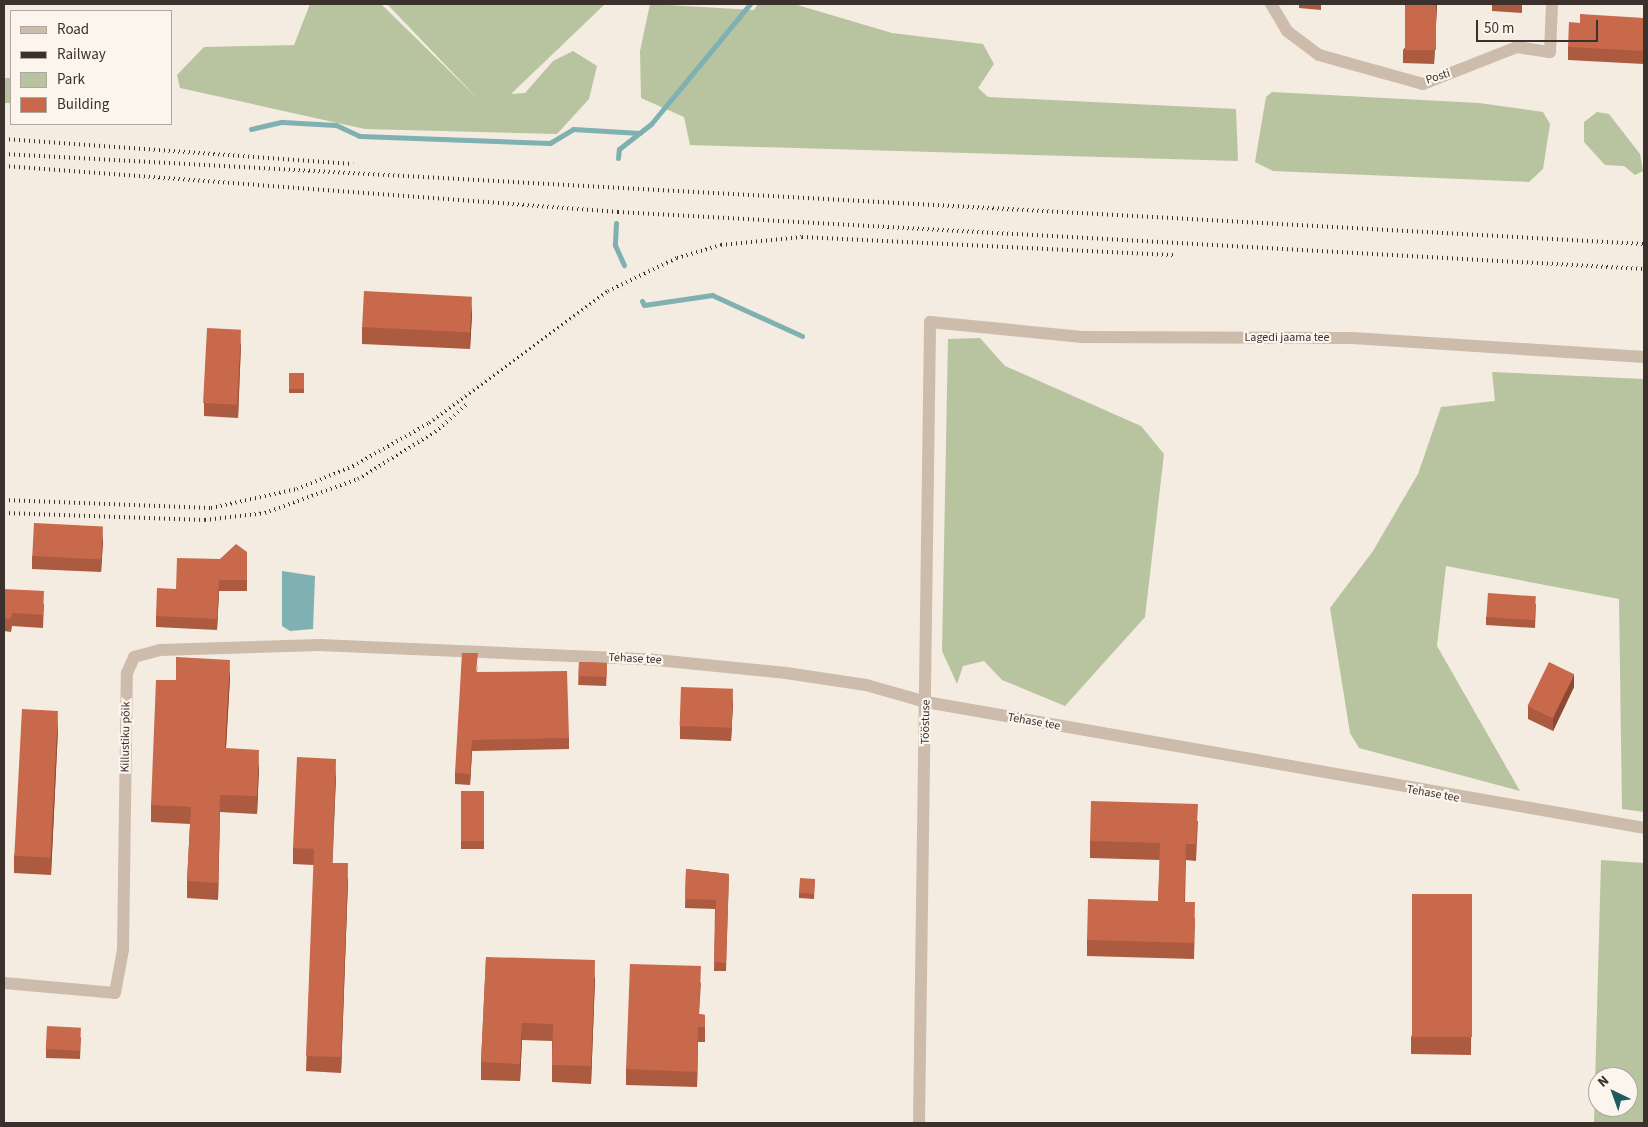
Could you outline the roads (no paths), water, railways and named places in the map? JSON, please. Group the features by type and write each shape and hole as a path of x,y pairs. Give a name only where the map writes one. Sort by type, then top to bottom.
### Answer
{"street":[{"name":"Posti","path":"1271,4 1287,31 1319,56 1424,84 1517,47 1550,52 1552,4"},
{"name":"Lagedi jaama tee","path":"930,322 1082,337 1352,338 1644,356"},
{"name":"Tööstuse","path":"919,1123 930,322"},
{"name":"Killustiku põik","path":"4,983 115,992 123,950 127,673 134,657 160,650 320,646 420,651"},
{"name":"Tehase tee","path":"420,651 646,659 766,671 866,685 926,702 1644,828"}],"water":[{"path":"282,571 315,576 313,629 290,631 282,626"}],"waterway":[{"path":"618,158 619,149 651,124 750,4"},
{"path":"251,129 282,122 336,125 360,136 550,143 573,129 640,133"},
{"path":"616,223 615,245 624,265"},
{"path":"642,301 644,305 712,295 802,336"}],"railway":[{"path":"4,139 353,164"},
{"path":"4,154 1644,244"},
{"path":"4,166 618,212 1644,269"},
{"path":"4,500 211,508 297,489 353,466 429,423 608,291 677,258 721,245 802,237 1176,255"},
{"path":"4,513 205,520 265,513 358,479 435,432 467,404"}]}
